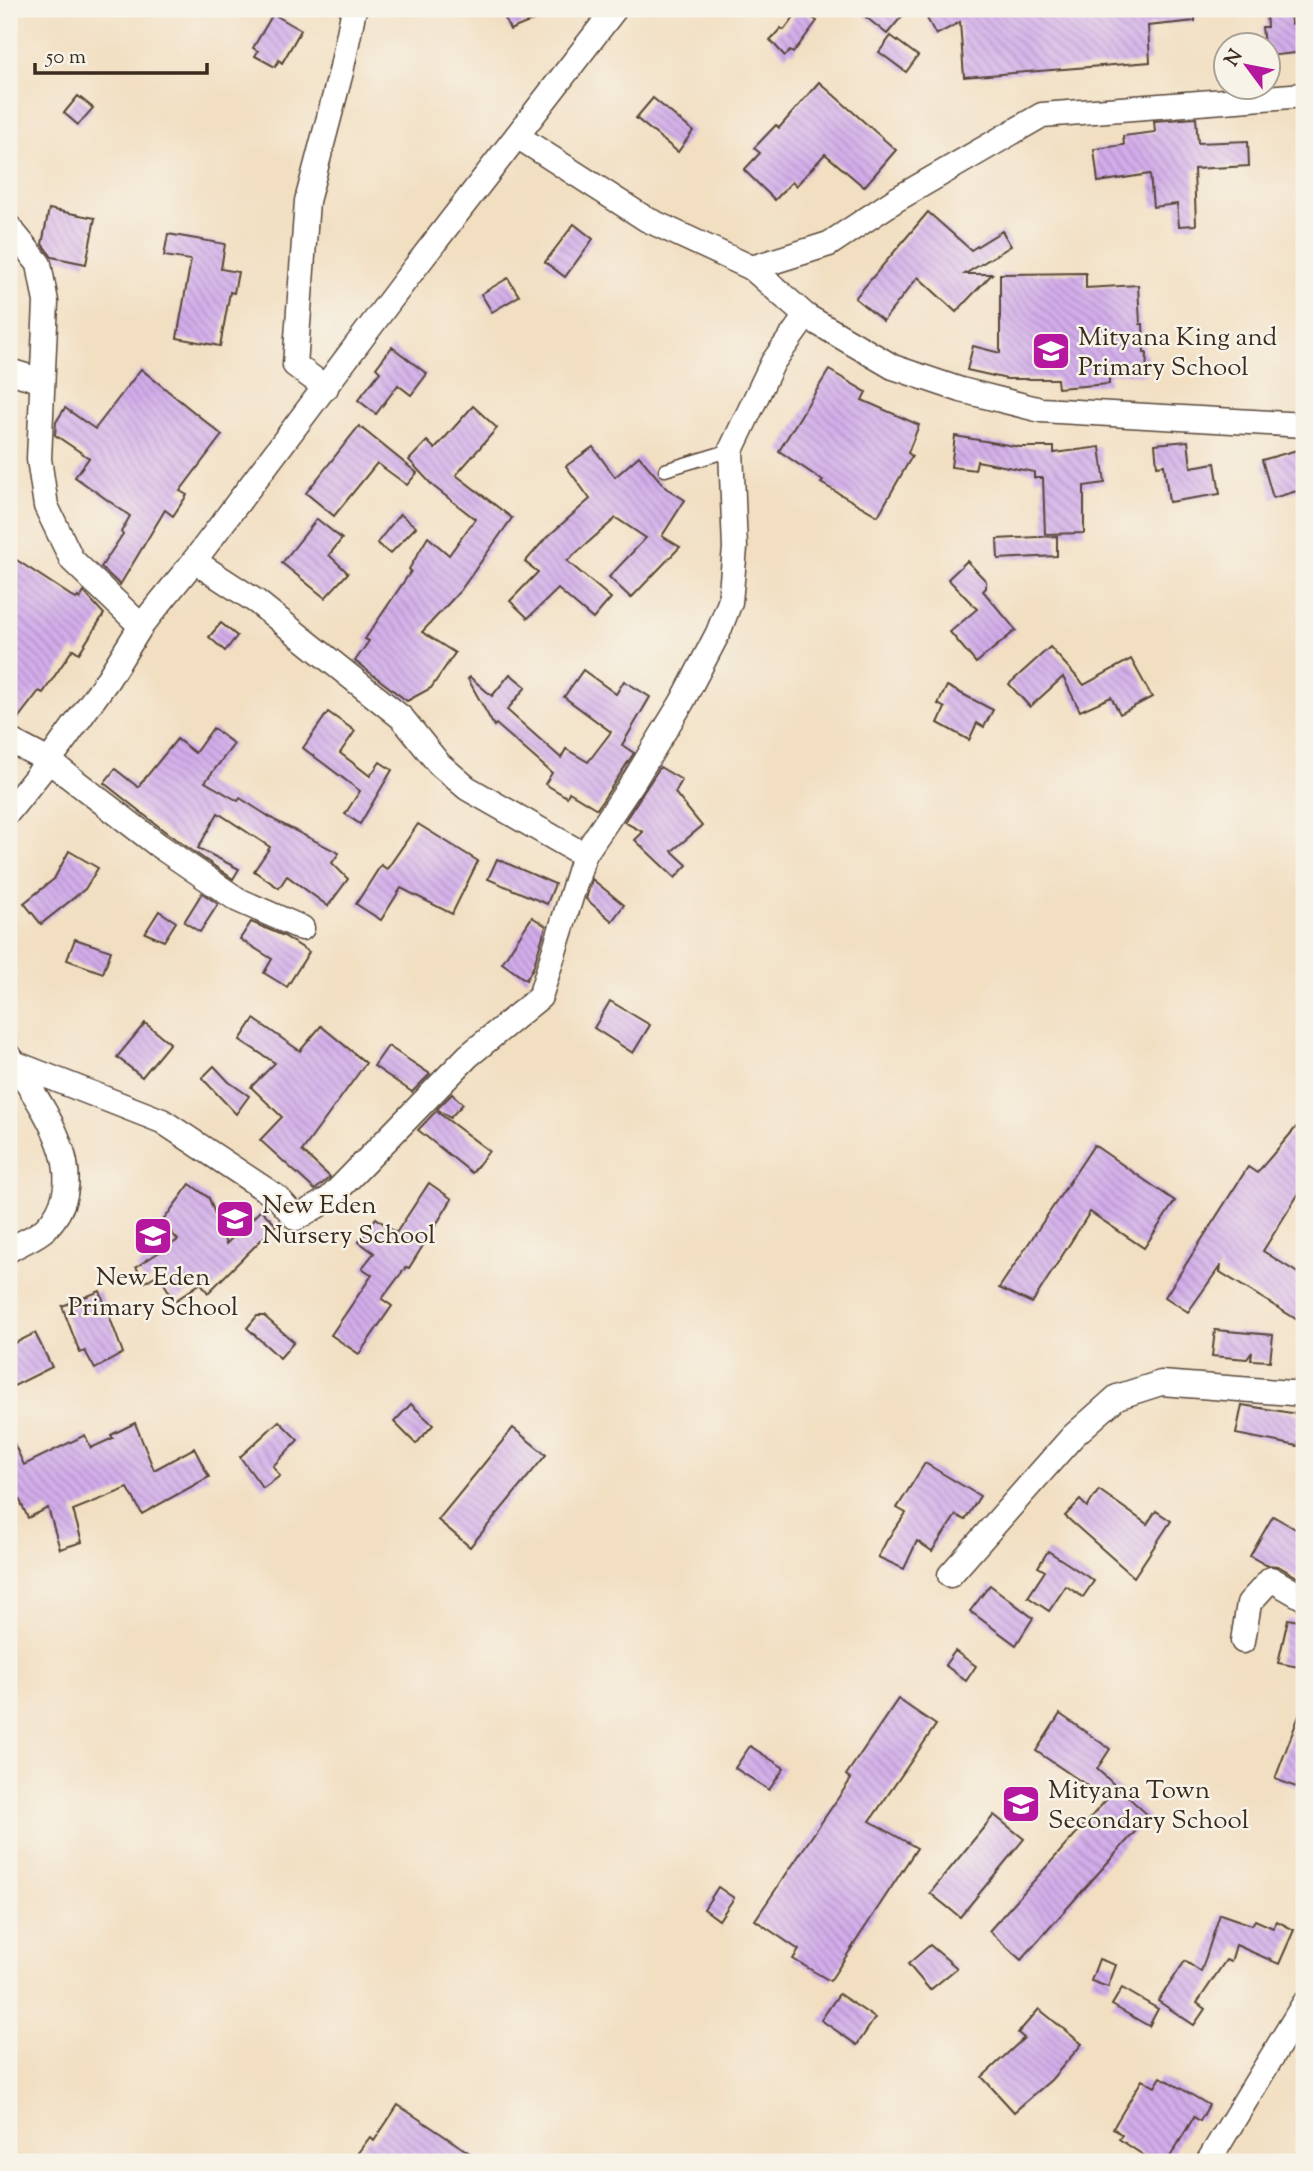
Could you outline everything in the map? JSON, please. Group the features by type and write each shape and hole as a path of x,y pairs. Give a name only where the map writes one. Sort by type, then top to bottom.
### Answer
{"street":[{"path":"326,388 295,365 307,201 341,72 354,9"},
{"path":"9,811 108,680 141,626 194,562 615,9"},
{"path":"752,268 829,244 898,199 1042,115 1304,95"},
{"path":"517,136 646,219 752,268 806,316 894,367 961,390 1041,410 1304,425"},
{"path":"9,227 39,264 46,302 39,459 46,506 72,560 141,626"},
{"path":"11,1058 162,1121 278,1198 296,1218 329,1199 468,1056 540,997 584,855 682,702 718,633 730,602 735,548 731,450 773,362 806,316"},
{"path":"9,372 41,381"},
{"path":"194,562 257,603 402,718 439,764 467,788 584,855"},
{"path":"9,740 49,761 158,845 238,900 302,928"},
{"path":"9,1250 46,1229 66,1199 67,1170 54,1127 11,1058"},
{"path":"950,1575 1073,1436 1117,1397 1161,1383 1304,1394"},
{"path":"1243,1641 1249,1603 1271,1579 1304,1598"},
{"path":"1208,2162 1304,2004"}],"lane":[{"path":"665,470 731,450"}],"building":[{"path":"501,9 560,9 510,30"},
{"path":"800,9 817,21 793,53 790,51 785,56 770,40 781,28 784,30"},
{"path":"856,9 908,9 887,34"},
{"path":"922,9 1195,9 1195,21 1148,26 1150,62 964,77 960,22 936,35"},
{"path":"1266,9 1290,9 1291,24 1304,23 1304,52 1282,54 1282,32 1263,32 1262,27 1267,27"},
{"path":"273,14 301,30 282,63 279,60 275,67 255,56 258,51 253,48"},
{"path":"891,36 918,56 906,72 879,52"},
{"path":"819,82 896,150 864,187 825,154 796,186 792,182 775,200 744,170 760,153 754,148 776,125 779,128"},
{"path":"78,96 93,108 78,125 64,113"},
{"path":"653,98 693,131 678,152 636,118"},
{"path":"1196,118 1198,143 1248,141 1249,166 1194,169 1196,225 1179,226 1177,204 1153,207 1150,174 1098,182 1094,149 1124,145 1123,136 1155,132 1154,121"},
{"path":"49,209 95,218 86,264 52,257 42,244"},
{"path":"928,212 971,250 1002,231 1011,246 965,274 992,274 956,312 918,277 883,321 855,298"},
{"path":"574,224 593,239 565,277 545,262"},
{"path":"168,234 225,244 221,269 238,272 234,293 230,292 220,346 177,338 191,260 164,256"},
{"path":"1086,273 1086,288 1138,285 1140,324 1143,324 1144,353 1147,353 1146,375 1109,373 1109,384 1058,388 1057,379 1007,379 967,370 973,346 1000,353 1000,274"},
{"path":"508,278 519,296 492,312 481,294"},
{"path":"392,347 427,374 411,395 398,385 376,414 358,400 380,372 376,368"},
{"path":"141,369 222,435 180,491 187,495 173,516 165,510 120,585 101,567 123,534 121,532 130,516 75,477 89,458 55,435 56,422 65,408 95,429"},
{"path":"829,370 866,392 862,400 919,425 908,453 912,456 878,516 821,483 823,481 779,451"},
{"path":"473,406 497,428 456,475 512,518 460,591 422,632 455,653 431,688 407,701 355,661 369,641 365,639 411,571 409,569 428,537 449,555 475,519 433,486 409,460 427,441 435,449"},
{"path":"359,426 417,473 407,485 377,463 334,516 306,493"},
{"path":"955,436 1020,447 1054,447 1054,453 1100,447 1105,483 1084,486 1084,533 1045,534 1043,478 1034,478 1034,472 977,461 975,470 951,467"},
{"path":"1188,441 1191,467 1215,463 1220,494 1169,502 1164,465 1157,466 1155,444"},
{"path":"593,447 615,477 639,456 666,488 685,500 662,536 680,547 631,598 609,577 646,538 616,518 567,561 611,598 593,619 558,589 528,618 510,601 538,572 525,562 545,539 590,499 566,466"},
{"path":"1297,450 1304,474 1304,489 1273,498 1262,460"},
{"path":"400,514 416,527 390,554 377,543"},
{"path":"317,519 342,539 329,555 348,573 325,598 282,563"},
{"path":"1057,536 1057,556 998,559 997,539"},
{"path":"9,555 76,599 80,599 84,592 104,614 79,653 73,649 43,693 39,691 12,726 9,725"},
{"path":"967,561 986,581 983,591 1016,630 976,663 950,632 977,609 948,579"},
{"path":"221,623 237,636 225,651 209,637"},
{"path":"1050,647 1084,685 1131,659 1152,697 1120,714 1111,697 1080,711 1063,677 1030,707 1009,684"},
{"path":"583,670 616,694 624,681 650,697 622,745 634,753 597,809 569,792 567,797 545,784 552,773 496,724 494,726 468,679 470,677 492,696 510,674 526,687 507,710 561,758 566,749 588,762 611,732 564,697"},
{"path":"947,686 993,710 984,727 977,723 969,740 938,723 945,708 938,704"},
{"path":"328,712 355,731 340,753 370,776 380,762 392,770 360,824 345,814 360,791 303,748"},
{"path":"213,728 234,744 205,782 238,801 240,798 276,821 339,853 332,863 348,879 328,906 287,876 279,888 254,871 270,847 218,813 198,848 239,869 233,879 167,833 104,783 115,769 138,787 177,739 195,753"},
{"path":"660,767 682,780 675,793 702,826 672,851 687,865 675,878 635,840 643,832 624,822"},
{"path":"418,824 478,861 452,914 401,888 381,920 356,904 381,865 387,869"},
{"path":"69,851 98,868 85,889 41,924 24,903 54,879"},
{"path":"497,859 555,884 547,904 488,879"},
{"path":"592,879 624,905 612,921 586,899"},
{"path":"202,893 218,904 200,932 184,922"},
{"path":"159,911 176,922 164,941 145,933"},
{"path":"532,917 546,926 533,968 526,980 502,963"},
{"path":"251,922 284,936 309,952 287,987 264,973 272,959 240,939"},
{"path":"75,939 111,951 103,973 67,960"},
{"path":"610,1001 650,1025 633,1053 594,1028"},
{"path":"254,1019 300,1051 321,1026 366,1063 302,1151 330,1177 315,1190 260,1140 282,1117 251,1087 275,1063 240,1040"},
{"path":"145,1023 170,1043 142,1077 117,1057"},
{"path":"388,1046 430,1074 412,1092 374,1066"},
{"path":"214,1066 229,1082 249,1096 236,1114 202,1078"},
{"path":"452,1094 463,1104 450,1118 437,1109"},
{"path":"436,1111 489,1151 472,1173 418,1130"},
{"path":"1304,1118 1304,1185 1263,1251 1304,1277 1304,1324 1220,1272 1221,1265 1188,1312 1165,1297 1248,1167 1257,1173"},
{"path":"1094,1145 1175,1201 1144,1248 1090,1212 1032,1303 999,1288"},
{"path":"429,1183 452,1199 409,1268 406,1267 382,1299 392,1306 359,1354 331,1335 372,1275 362,1268 374,1253 359,1242 376,1218 396,1233"},
{"path":"190,1184 209,1198 226,1244 261,1210 276,1225 208,1293 201,1283 175,1301 158,1274 145,1282 136,1267 178,1240 162,1222"},
{"path":"100,1291 123,1353 95,1369 85,1351 80,1353 62,1306"},
{"path":"257,1316 264,1316 294,1342 280,1358 247,1328"},
{"path":"1215,1330 1273,1335 1270,1361 1251,1360 1252,1352 1247,1359 1212,1356"},
{"path":"35,1333 52,1367 14,1386 9,1376 9,1346"},
{"path":"411,1404 433,1425 416,1444 394,1422"},
{"path":"1242,1405 1304,1415 1298,1446 1236,1434"},
{"path":"279,1421 298,1440 273,1466 280,1476 263,1488 240,1457"},
{"path":"135,1423 154,1470 194,1448 209,1477 142,1514 128,1488 73,1510 82,1542 60,1549 48,1508 28,1518 17,1494 9,1498 9,1433 24,1465 85,1435 91,1448 113,1438 111,1435"},
{"path":"513,1428 546,1455 470,1547 438,1520"},
{"path":"925,1463 980,1496 965,1520 956,1515 932,1551 917,1541 904,1569 878,1557 906,1513 897,1508"},
{"path":"1099,1490 1147,1524 1156,1511 1171,1521 1134,1577 1065,1516 1080,1500 1087,1507"},
{"path":"1273,1516 1304,1534 1304,1581 1278,1566 1266,1565 1250,1556"},
{"path":"1048,1551 1094,1581 1083,1597 1066,1586 1049,1611 1028,1597 1045,1571 1038,1567"},
{"path":"990,1585 1033,1618 1016,1645 970,1611"},
{"path":"1288,1619 1304,1622 1304,1668 1278,1663"},
{"path":"955,1651 976,1666 966,1681 945,1665"},
{"path":"898,1699 936,1725 870,1821 917,1848 830,1981 793,1959 799,1950 755,1920 851,1779 846,1775"},
{"path":"1303,1705 1304,1786 1298,1782 1296,1787 1275,1779"},
{"path":"1060,1714 1110,1749 1097,1769 1149,1816 1021,1960 989,1931 1107,1799 1036,1751"},
{"path":"750,1746 784,1768 769,1790 735,1768"},
{"path":"994,1815 1024,1839 960,1917 930,1893"},
{"path":"718,1887 734,1898 719,1920 704,1909"},
{"path":"1220,1914 1252,1925 1255,1920 1273,1928 1277,1921 1294,1930 1279,1964 1236,1945 1231,1962 1226,1960 1197,2003 1205,2009 1194,2025 1158,2001 1185,1961 1201,1972"},
{"path":"930,1945 957,1968 930,1990 908,1964"},
{"path":"1099,1959 1116,1965 1108,1987 1091,1981"},
{"path":"1122,1988 1158,2009 1149,2026 1112,2005"},
{"path":"839,1994 875,2018 857,2045 821,2020"},
{"path":"1039,2009 1082,2044 1051,2080 1014,2112 982,2077 1024,2038 1018,2033"},
{"path":"1161,2077 1209,2105 1200,2121 1194,2117 1167,2162 1154,2162 1119,2139 1122,2135 1113,2128 1142,2080 1155,2087"},
{"path":"398,2105 483,2162 351,2162 370,2137 374,2141"}],"place":[{"name":"Mityana King and Primary School","path":"1051,351"},
{"name":"New Eden Nursery School","path":"235,1219"},
{"name":"New Eden Primary School","path":"153,1236"},
{"name":"Mityana Town Secondary School","path":"1021,1804"}]}
